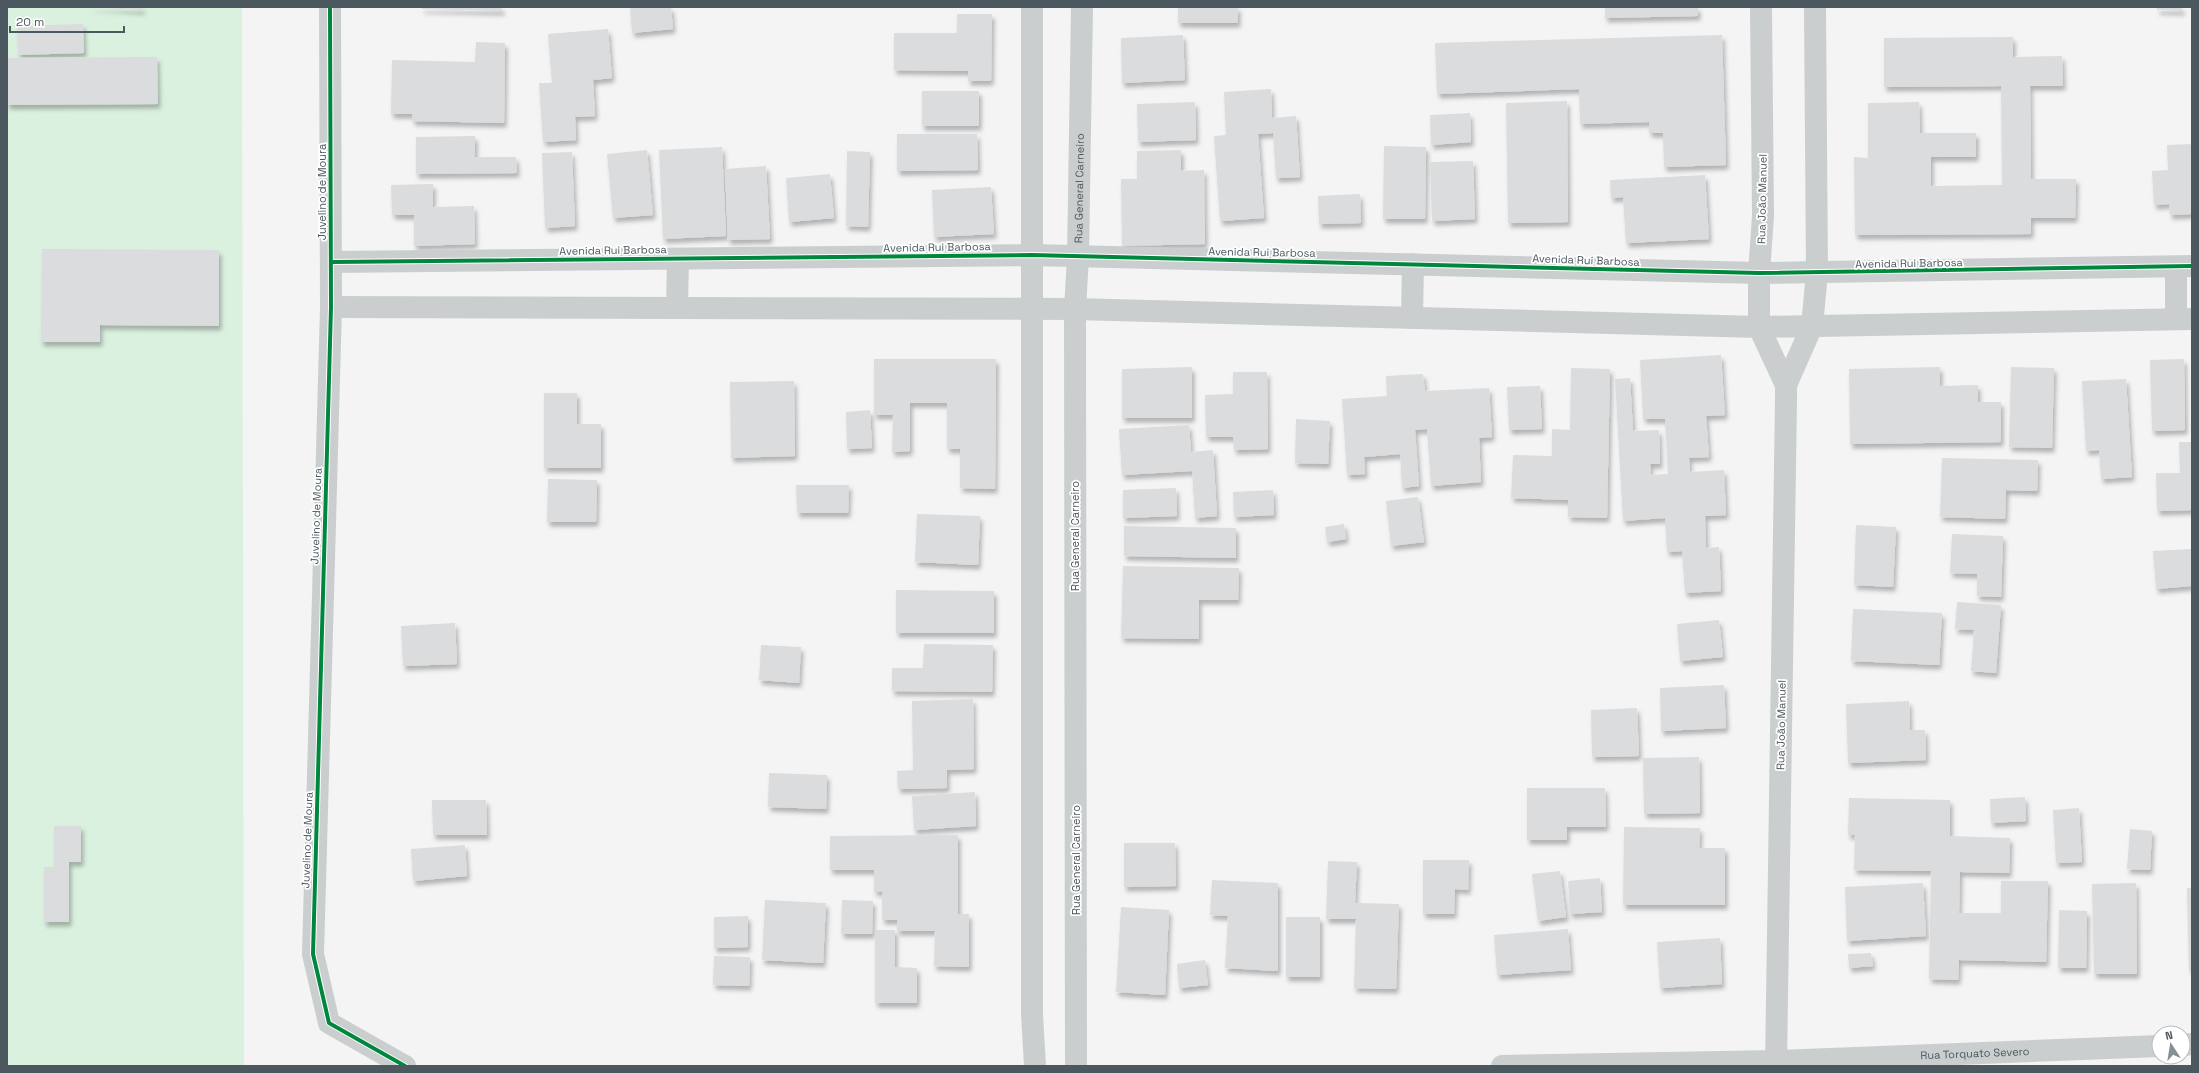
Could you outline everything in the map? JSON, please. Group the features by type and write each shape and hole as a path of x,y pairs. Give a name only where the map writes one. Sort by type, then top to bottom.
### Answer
{"street":[{"name":"Juvelino de Moura","path":"330,7 331,306 312,954 329,1023 405,1066"},
{"path":"1032,7 1032,1014 1035,1066"},
{"name":"Rua General Carneiro","path":"1076,1066 1075,309 1078,257 1082,7"},
{"name":"Rua João Manuel","path":"1761,7 1763,216 1759,273 1759,327 1786,385"},
{"name":"Rua João Manuel","path":"1776,1064 1786,385 1812,326 1817,273 1815,7"},
{"name":"Avenida Rui Barbosa","path":"331,262 1032,255 1759,273 2184,267"},
{"path":"677,308 678,259"},
{"path":"1412,318 1413,264"},
{"path":"331,306 1075,309 1759,327 2184,319 2184,267"},
{"name":"Rua Torquato Severo","path":"1502,1066 1776,1064 2151,1046"}],"green space":[{"path":"7,7 242,7 244,1066 7,1066"}],"building":[{"path":"85,7 143,7 142,10"},
{"path":"422,7 502,7 502,11 422,9"},
{"path":"630,7 671,7 673,29 632,33"},
{"path":"1178,7 1238,7 1238,23 1178,23"},
{"path":"1605,7 1698,7 1698,16 1605,18"},
{"path":"2157,7 2182,7 2182,11 2157,10"},
{"path":"957,14 992,14 991,81 968,81 968,71 894,70 894,33 957,33"},
{"path":"83,24 84,53 18,55 17,26"},
{"path":"608,29 612,78 593,80 595,116 575,117 576,140 543,142 539,83 552,83 548,34"},
{"path":"1183,35 1185,80 1122,83 1121,38"},
{"path":"1722,35 1726,165 1664,167 1663,133 1649,133 1649,122 1580,124 1579,89 1437,94 1435,43"},
{"path":"2013,37 2013,57 2062,56 2063,86 2030,86 2031,179 2076,179 2075,218 2031,218 2031,234 1855,235 1854,157 1868,158 1868,103 1919,102 1920,133 1976,133 1976,157 1931,157 1931,186 2002,185 2001,86 1884,87 1884,38"},
{"path":"476,42 505,43 504,123 412,121 412,114 391,114 392,60 475,62"},
{"path":"157,57 158,104 7,105 7,58"},
{"path":"1271,89 1272,118 1296,116 1300,177 1276,178 1273,133 1258,134 1264,218 1220,221 1214,136 1226,135 1224,92"},
{"path":"922,91 979,91 979,126 922,126"},
{"path":"1567,101 1568,222 1508,223 1506,103"},
{"path":"1195,102 1196,140 1138,142 1137,104"},
{"path":"1470,113 1471,142 1431,145 1430,115"},
{"path":"897,134 977,134 978,170 897,171"},
{"path":"475,136 475,157 516,157 517,173 416,174 416,137"},
{"path":"2192,144 2192,214 2170,215 2169,204 2154,205 2152,171 2168,170 2167,145"},
{"path":"1384,146 1426,147 1425,219 1383,219"},
{"path":"722,147 726,236 663,239 659,150"},
{"path":"647,150 653,215 613,218 607,154"},
{"path":"1181,150 1181,171 1204,170 1205,244 1122,246 1121,179 1137,179 1137,151"},
{"path":"847,151 870,152 868,227 846,226"},
{"path":"572,152 575,226 545,228 542,153"},
{"path":"1473,161 1475,219 1432,221 1430,162"},
{"path":"766,166 770,239 728,240 725,169"},
{"path":"830,174 834,218 789,222 786,178"},
{"path":"1705,175 1709,239 1626,243 1623,197 1611,198 1610,180"},
{"path":"433,184 433,207 474,206 475,244 414,246 414,215 392,215 391,185"},
{"path":"991,187 994,234 934,237 932,190"},
{"path":"1360,194 1361,223 1319,224 1318,196"},
{"path":"42,249 219,250 219,326 100,325 100,342 41,342"},
{"path":"1721,355 1725,415 1706,416 1709,457 1689,458 1690,472 1724,470 1726,515 1705,516 1706,548 1719,547 1721,591 1685,593 1682,551 1667,552 1665,518 1623,521 1615,379 1630,378 1633,431 1659,430 1660,464 1650,464 1651,475 1668,474 1665,419 1643,419 1640,360"},
{"path":"874,359 996,359 995,489 960,488 960,449 947,449 947,403 910,403 910,451 892,452 893,415 874,415"},
{"path":"2184,359 2185,430 2152,431 2150,360"},
{"path":"1192,367 1192,418 1122,418 1122,369"},
{"path":"1940,367 1940,386 1978,385 1978,402 2001,402 2001,442 1850,444 1849,369"},
{"path":"2011,367 2054,368 2052,448 2009,447"},
{"path":"1571,368 1610,369 1607,518 1568,517 1568,500 1511,498 1513,455 1552,456 1552,429 1570,430"},
{"path":"1233,372 1267,372 1268,449 1234,450 1233,437 1206,437 1205,395 1233,394"},
{"path":"1423,374 1425,391 1489,388 1492,437 1479,438 1481,482 1431,486 1427,429 1415,430 1419,486 1402,488 1400,454 1364,457 1365,474 1347,475 1342,399 1387,396 1386,376"},
{"path":"2126,379 2132,477 2101,479 2099,450 2086,451 2082,381"},
{"path":"794,381 795,456 731,458 730,382"},
{"path":"1540,386 1542,429 1509,430 1507,387"},
{"path":"544,393 577,393 577,424 601,424 601,468 544,468"},
{"path":"870,410 872,448 847,449 846,412"},
{"path":"1296,419 1330,421 1328,464 1295,463"},
{"path":"1189,425 1191,452 1213,450 1217,516 1195,518 1192,471 1122,475 1119,429"},
{"path":"2179,442 2192,442 2192,510 2157,511 2156,473 2180,473"},
{"path":"1942,458 2038,460 2037,491 2006,490 2005,519 1940,517"},
{"path":"548,479 597,480 596,522 547,522"},
{"path":"796,485 849,485 848,513 797,513"},
{"path":"1176,488 1177,516 1123,518 1123,490"},
{"path":"1273,490 1274,515 1234,517 1233,492"},
{"path":"1418,497 1424,542 1391,546 1386,501"},
{"path":"917,514 980,516 978,565 915,562"},
{"path":"1344,524 1346,539 1327,542 1325,527"},
{"path":"1856,525 1896,527 1893,587 1854,585"},
{"path":"1124,526 1236,528 1236,558 1124,556"},
{"path":"1952,534 2003,536 2001,597 1977,596 1977,574 1950,573"},
{"path":"2192,549 2192,586 2156,589 2153,551"},
{"path":"1123,566 1239,568 1238,600 1199,600 1199,639 1121,638"},
{"path":"896,590 994,591 994,633 896,633"},
{"path":"1957,602 2001,605 1996,673 1971,671 1974,630 1955,629"},
{"path":"1853,609 1942,613 1939,665 1851,661"},
{"path":"1719,620 1723,657 1680,661 1677,624"},
{"path":"455,623 457,664 403,666 401,626"},
{"path":"924,644 993,645 992,692 892,691 892,668 923,668"},
{"path":"761,645 801,647 799,683 759,680"},
{"path":"1724,685 1726,728 1661,731 1660,688"},
{"path":"973,699 974,769 947,770 947,788 898,789 897,771 913,770 912,701"},
{"path":"1909,701 1910,730 1925,730 1926,760 1848,763 1846,704"},
{"path":"1637,708 1639,756 1592,757 1591,710"},
{"path":"1699,757 1700,813 1644,814 1643,758"},
{"path":"769,773 827,775 826,809 768,807"},
{"path":"1527,788 1605,788 1606,827 1567,827 1567,840 1527,840"},
{"path":"975,792 976,826 914,830 912,796"},
{"path":"2025,797 2026,821 1991,823 1990,799"},
{"path":"1849,798 1950,800 1950,836 2010,838 2009,873 1960,872 1959,913 2001,913 2001,881 2048,881 2046,962 1959,960 1958,980 1929,979 1931,871 1854,870 1855,835 1848,835"},
{"path":"432,800 486,800 487,835 433,835"},
{"path":"2079,808 2082,862 2056,863 2053,810"},
{"path":"54,826 81,826 81,862 69,862 69,922 44,922 44,867 54,867"},
{"path":"1624,827 1700,828 1699,848 1725,848 1725,905 1623,905"},
{"path":"2130,829 2152,831 2150,870 2127,869"},
{"path":"958,835 958,914 969,914 969,967 934,966 935,931 897,931 897,920 882,920 882,891 874,892 874,870 830,870 830,836"},
{"path":"1124,843 1175,843 1176,886 1124,887"},
{"path":"465,845 467,876 413,881 411,849"},
{"path":"1423,860 1469,860 1468,890 1455,889 1454,914 1423,914"},
{"path":"1328,861 1357,862 1355,903 1399,904 1396,989 1354,988 1356,919 1326,919"},
{"path":"1560,871 1566,917 1538,921 1532,874"},
{"path":"1600,878 1602,912 1570,914 1568,881"},
{"path":"1212,880 1278,883 1278,971 1225,968 1228,916 1210,915"},
{"path":"1923,883 1926,936 1847,941 1845,887"},
{"path":"2136,883 2137,974 2094,974 2092,884"},
{"path":"2187,888 2192,888 2192,970 2189,970"},
{"path":"765,900 826,903 823,963 762,960"},
{"path":"842,900 873,901 872,934 841,934"},
{"path":"1121,907 1169,910 1165,995 1116,992"},
{"path":"2059,910 2087,911 2086,968 2058,968"},
{"path":"748,916 748,947 714,948 714,917"},
{"path":"1286,917 1320,917 1320,977 1286,977"},
{"path":"1568,929 1571,970 1497,975 1494,935"},
{"path":"875,930 895,930 895,967 917,968 917,1003 875,1003"},
{"path":"1720,938 1722,984 1660,988 1657,942"},
{"path":"1871,953 1873,966 1849,968 1848,954"},
{"path":"714,956 750,957 749,986 713,985"},
{"path":"1205,960 1208,985 1179,988 1177,964"}],"cycle path":[{"path":"330,7 331,307 313,954 329,1023 405,1066"},
{"path":"331,262 1032,255 1759,273 2192,266"}]}
